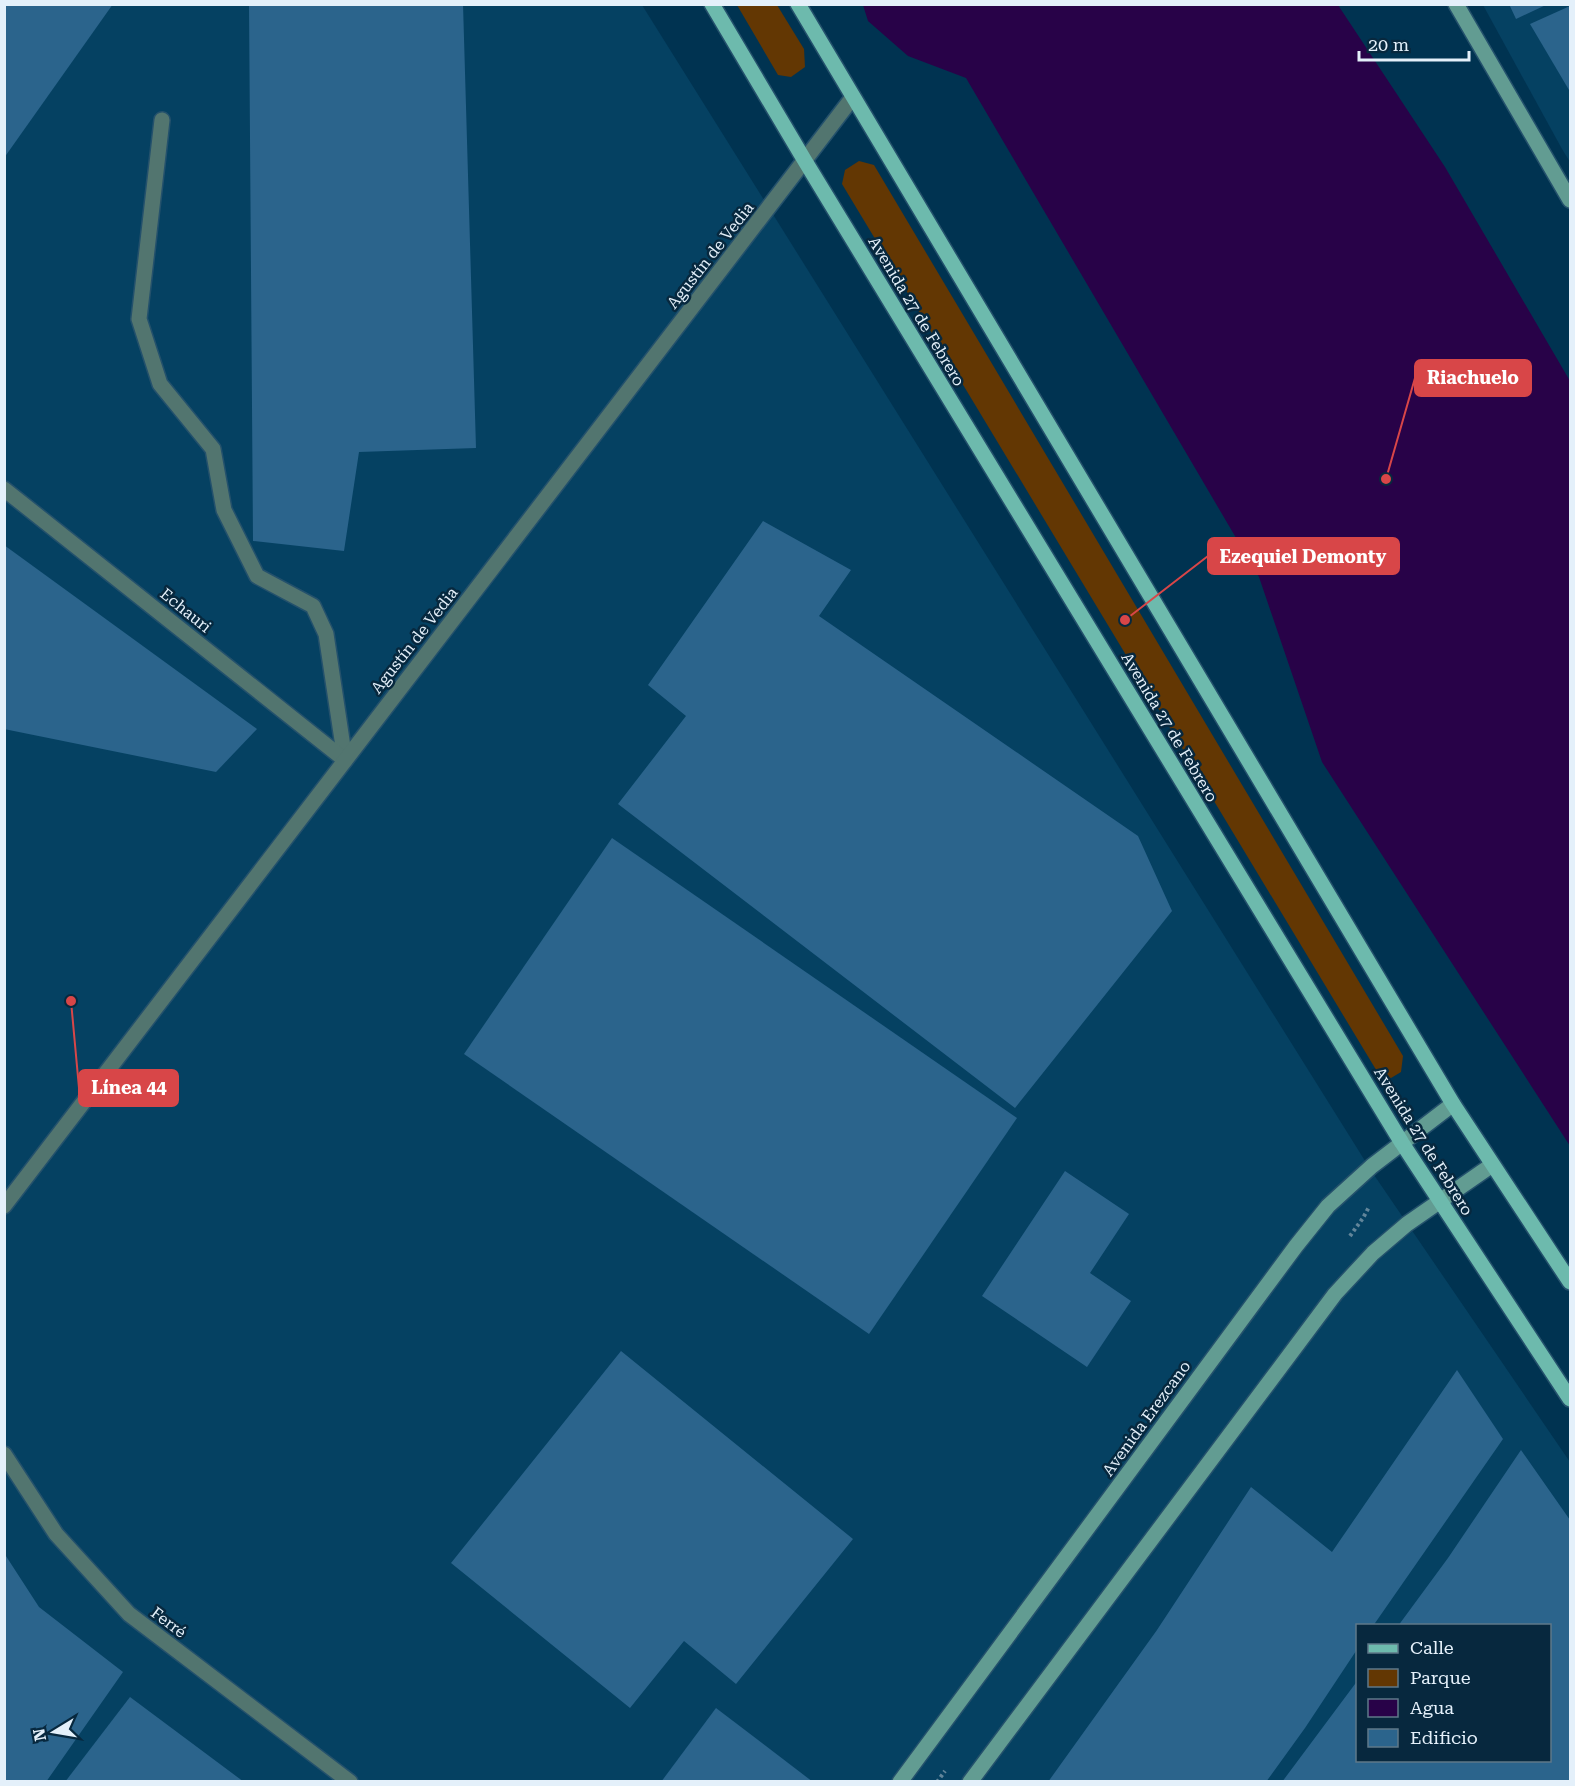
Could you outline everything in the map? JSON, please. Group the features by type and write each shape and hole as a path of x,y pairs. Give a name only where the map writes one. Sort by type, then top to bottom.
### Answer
{"main road":[{"name":"Avenida 27 de Febrero","path":"712,4 805,161 1402,1143 1570,1399"},
{"path":"798,4 1453,1104 1570,1282"}],"street":[{"path":"1456,4 1570,200"},
{"name":"Agustín de Vedia","path":"4,1206 853,97"},
{"path":"162,120 139,319 160,384 213,448 224,510 257,576 314,606 326,634 345,760"},
{"name":"Echauri","path":"4,489 345,760"},
{"name":"Avenida Erezcano","path":"900,1782 1296,1246 1328,1206 1372,1166 1453,1104"},
{"path":"970,1782 1335,1294 1373,1253 1407,1224 1491,1165"},
{"name":"Ferré","path":"4,1454 56,1534 129,1614 350,1782"}],"shaded area":[{"path":"5,5 642,5 1372,1172 1570,1462 1570,1781 5,1782"},
{"path":"1483,5 1570,5 1570,162 1562,149"}],"green space":[{"path":"737,5 777,5 804,49 805,67 791,77 778,75"},
{"path":"859,161 874,165 1403,1056 1401,1072 1391,1078 1378,1073 842,184 845,170"}],"water":[{"path":"863,5 1338,5 1445,167 1570,381 1570,1146 1322,762 1259,577 966,78 908,56 868,21"}],"building":[{"path":"4,4 113,4 4,158"},
{"path":"249,4 463,4 476,448 359,452 344,551 253,541"},
{"path":"1509,4 1548,4 1516,19"},
{"path":"1570,6 1570,90 1569,90 1530,24"},
{"path":"763,521 851,570 819,616 1138,836 1172,911 1015,1108 618,804 686,716 648,685"},
{"path":"4,545 257,729 216,772 4,729"},
{"path":"612,838 1017,1118 869,1334 464,1054"},
{"path":"1065,1171 1129,1214 1090,1273 1131,1301 1087,1367 982,1296"},
{"path":"621,1351 853,1539 736,1684 684,1641 630,1708 451,1563"},
{"path":"1457,1370 1503,1439 1374,1624 1356,1624 1356,1651 1266,1782 1048,1782 1157,1630 1251,1487 1332,1552"},
{"path":"1521,1450 1570,1520 1570,1782 1282,1782 1356,1683 1356,1762 1551,1762 1551,1624 1399,1624 1448,1558"},
{"path":"4,1553 39,1607 123,1672 46,1782 4,1782"},
{"path":"130,1697 244,1782 65,1782"},
{"path":"716,1708 813,1782 661,1782"}],"place":[{"name":"Riachuelo","path":"1386,479"},
{"name":"Ezequiel Demonty","path":"1125,620"},
{"name":"Línea 44","path":"71,1001"}]}
